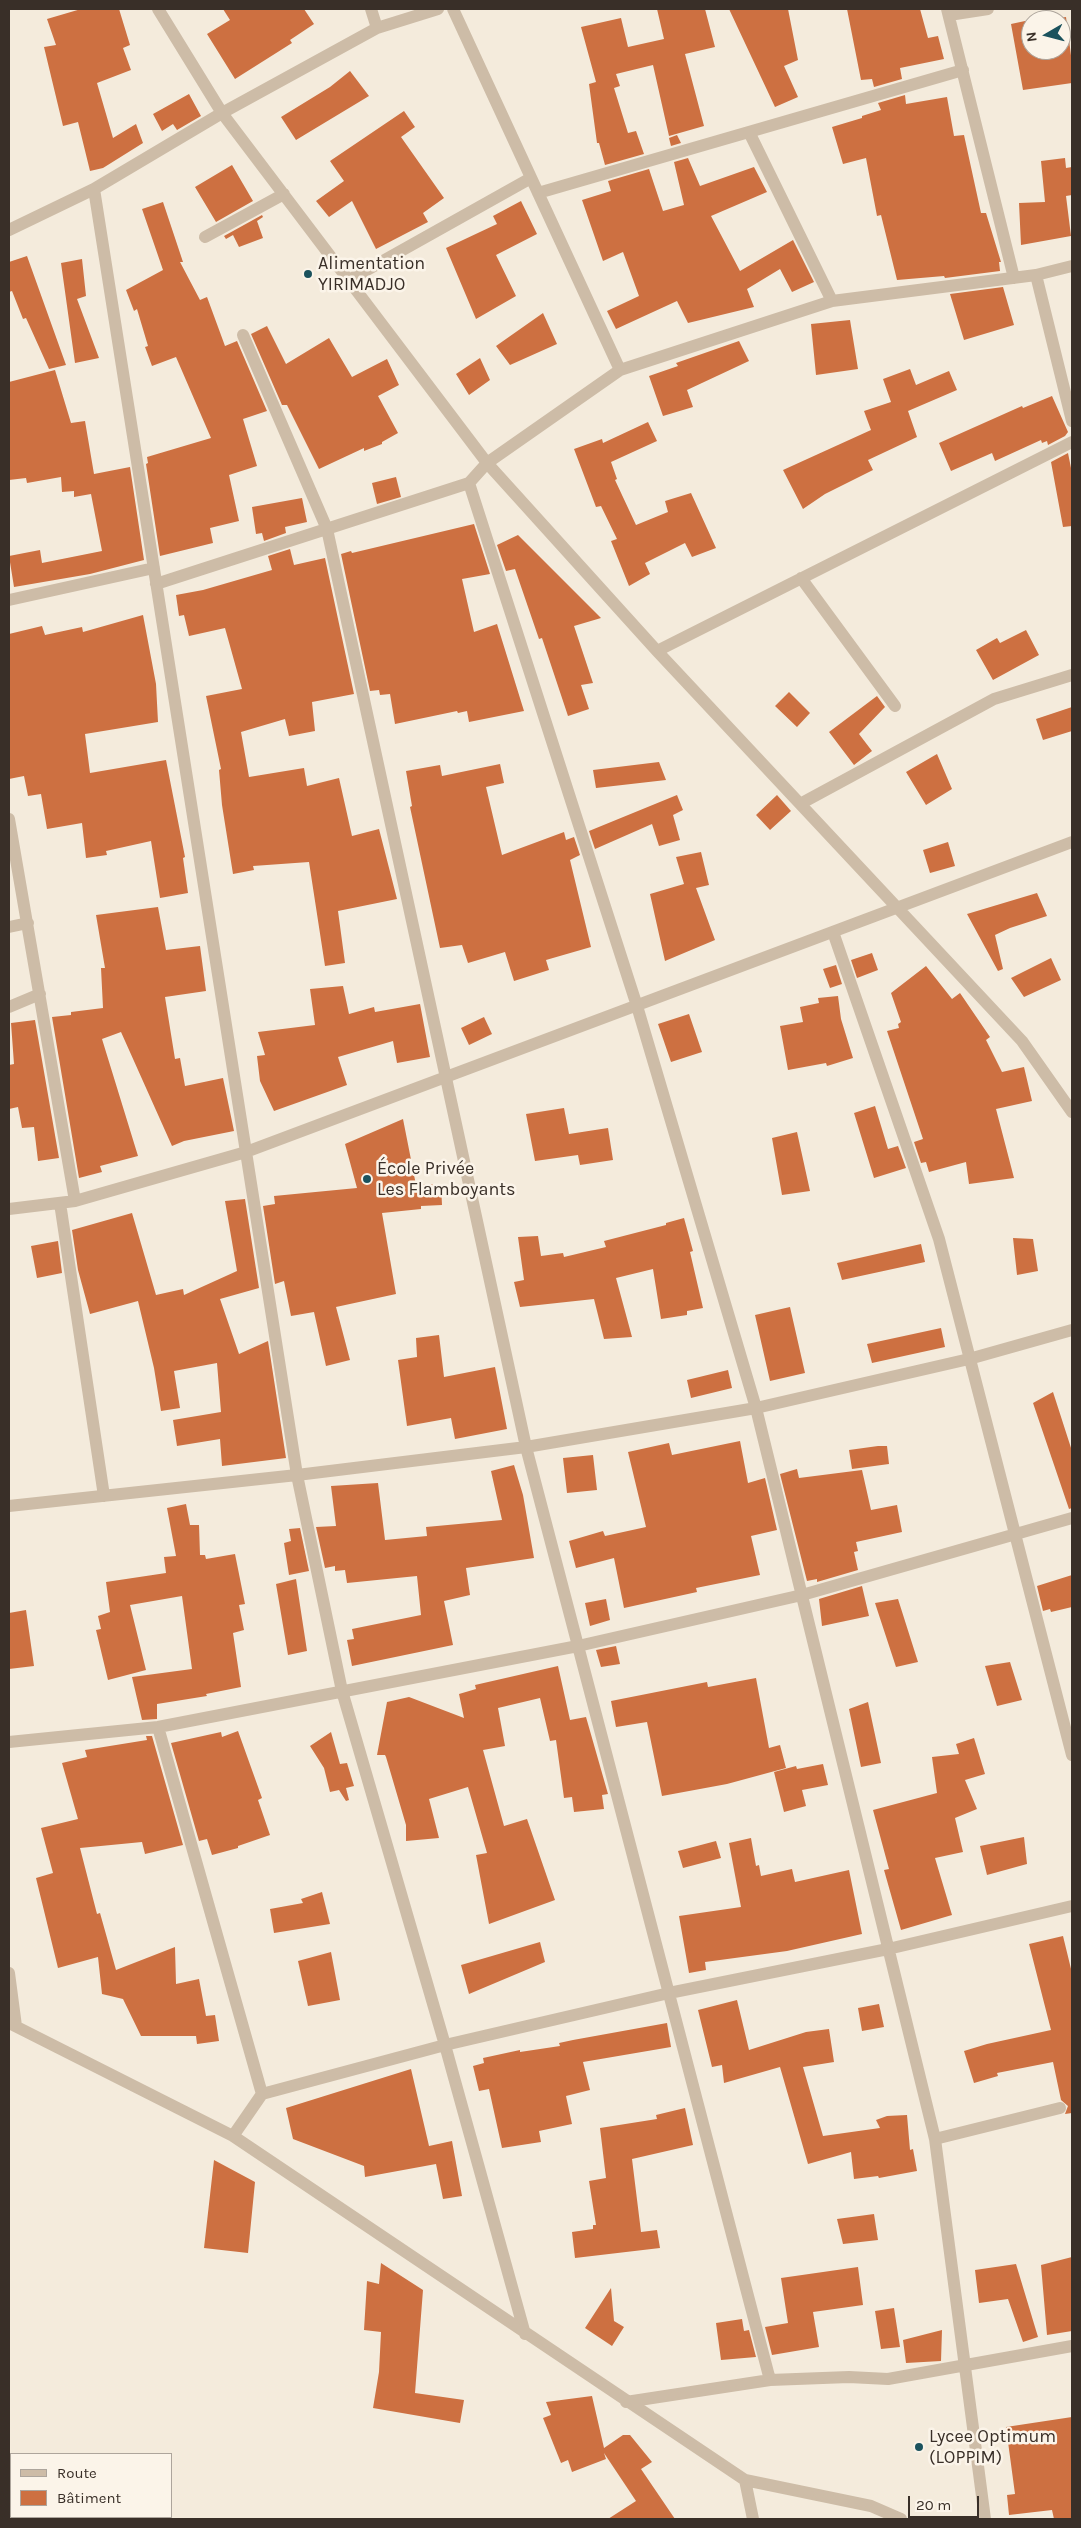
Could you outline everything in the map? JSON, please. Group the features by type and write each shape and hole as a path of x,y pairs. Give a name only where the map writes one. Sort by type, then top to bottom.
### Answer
{"street":[{"path":"158,9 222,113 487,463 658,651 1022,1041 1072,1112"},
{"path":"371,9 377,28"},
{"path":"9,230 94,189 222,113 377,28 438,9"},
{"path":"453,9 620,370"},
{"path":"988,9 948,12 1014,278"},
{"path":"538,193 963,70"},
{"path":"750,132 832,301"},
{"path":"349,280 531,178"},
{"path":"94,189 297,1475 342,1691 445,2045 525,2334"},
{"path":"205,237 284,194"},
{"path":"156,584 469,483 487,463 620,370 832,301 1036,275 1072,266"},
{"path":"1036,275 1072,421"},
{"path":"243,335 327,529 526,1447 770,2380"},
{"path":"658,651 1072,442"},
{"path":"469,483 636,1006 756,1408 935,2139 985,2519"},
{"path":"9,600 154,568"},
{"path":"802,578 895,706"},
{"path":"800,804 994,699 1072,675"},
{"path":"9,818 75,1201"},
{"path":"9,1209 75,1201 246,1152 1072,842"},
{"path":"9,926 28,922"},
{"path":"833,932 939,1240 1072,1755"},
{"path":"9,1007 40,994"},
{"path":"60,1203 104,1496"},
{"path":"9,1506 297,1475 526,1447 756,1408 969,1359 1072,1330"},
{"path":"9,1742 158,1727 578,1646 802,1595 1072,1518"},
{"path":"158,1727 262,2094"},
{"path":"233,2136 262,2094 445,2045 668,1993 888,1949 1072,1906"},
{"path":"9,1973 12,2024 233,2136 744,2480 901,2519"},
{"path":"935,2139 1060,2108"},
{"path":"626,2402 770,2380 888,2379 1072,2346"},
{"path":"744,2480 753,2519"}],"building":[{"path":"81,9 119,9 130,45 123,48 131,70 97,83 113,138 136,124 143,143 103,168 90,171 78,122 63,126 44,47 56,45 47,19"},
{"path":"223,9 304,9 314,24 290,40 292,43 235,79 207,34 230,20"},
{"path":"657,9 705,9 715,47 685,54 704,126 669,136 653,65 616,74 620,86 614,88 628,133 636,131 644,154 605,165 599,143 597,143 589,84 596,82 581,27 621,18 628,47 664,39"},
{"path":"729,9 788,9 798,60 784,66 798,97 775,107"},
{"path":"847,9 920,9 928,38 938,36 944,59 900,68 902,79 874,87 872,79 861,80"},
{"path":"1021,22 1021,60 1071,60 1071,55 1072,83 1023,90 1011,24"},
{"path":"350,71 369,96 296,140 281,117 330,87"},
{"path":"189,94 201,116 177,130 173,124 162,131 153,114"},
{"path":"905,95 906,104 947,97 954,136 964,135 981,213 986,213 1001,262 999,262 1000,271 945,278 944,276 897,280 881,215 877,216 866,158 843,164 832,127 881,110 878,103"},
{"path":"404,111 415,127 401,137 444,198 423,213 428,222 376,249 352,201 329,217 316,201 344,181 330,161"},
{"path":"677,135 681,143 671,146 669,138"},
{"path":"688,158 700,186 754,167 767,192 711,216 740,271 793,240 814,282 792,292 780,269 747,289 754,307 688,323 677,301 616,329 607,311 639,296 623,252 603,261 582,200 611,191 608,181 649,169 663,211 684,205 674,162"},
{"path":"1065,158 1066,168 1072,167 1072,195 1066,196 1071,236 1021,245 1019,203 1045,202 1041,161"},
{"path":"232,165 253,201 216,222 195,187"},
{"path":"521,201 537,234 496,255 516,296 476,319 446,248 497,224 493,216"},
{"path":"163,202 183,262 180,262 200,300 207,297 225,346 237,341 267,411 243,419 257,466 229,475 239,521 210,528 213,543 160,556 146,464 148,463 147,457 211,438 176,357 152,366 145,347 148,346 137,309 134,311 126,290 163,270 142,209"},
{"path":"262,215 263,217 257,221 263,238 239,247 233,235 226,239 224,236"},
{"path":"27,256 66,365 49,369 26,318 23,319 12,291 9,292 9,262"},
{"path":"82,259 86,296 77,299 99,358 75,363 61,263"},
{"path":"1003,287 1014,325 964,340 950,294"},
{"path":"543,313 557,344 510,365 496,346"},
{"path":"850,320 858,369 816,375 811,324"},
{"path":"267,326 286,364 329,338 352,377 387,359 399,385 378,396 398,433 382,442 382,444 364,451 364,448 319,469 287,405 282,405 251,334"},
{"path":"739,341 749,361 687,390 693,407 663,416 649,376 678,366 676,363"},
{"path":"480,358 490,380 469,395 456,374"},
{"path":"910,369 916,385 949,371 957,390 908,411 917,437 868,460 873,470 825,494 803,509 783,470 871,430 864,411 891,402 883,379"},
{"path":"55,370 71,423 85,421 94,474 130,467 144,560 90,574 14,587 9,556 40,550 42,563 102,551 91,494 74,497 74,491 62,492 61,477 27,483 26,478 9,480 9,382"},
{"path":"1052,396 1068,432 1065,436 1048,445 1047,441 1042,443 1041,440 995,461 992,453 951,471 939,443 1022,406 1023,408"},
{"path":"648,422 657,441 611,462 617,479 615,480 636,525 668,512 665,501 691,493 716,548 692,557 685,543 645,563 650,574 629,586 611,541 617,539 601,506 596,507 574,449 602,439 603,443"},
{"path":"1068,453 1072,473 1072,526 1063,527 1051,462"},
{"path":"396,477 401,497 377,504 372,483"},
{"path":"302,498 307,522 285,527 286,533 264,541 262,533 256,534 252,507"},
{"path":"474,524 490,574 462,579 474,632 497,624 524,711 469,722 467,711 458,713 457,711 395,724 390,694 380,695 379,690 370,691 341,554"},
{"path":"518,535 601,618 574,626 593,683 581,685 589,709 568,716 542,638 539,639 515,569 506,571 497,545"},
{"path":"290,549 294,565 325,558 354,694 312,702 315,731 289,736 285,719 241,732 249,777 304,768 307,786 339,778 352,836 379,829 397,899 338,911 345,963 325,966 309,862 253,866 254,870 233,874 222,805 219,770 221,769 206,696 242,689 225,628 189,636 184,615 179,616 176,595 203,590 272,570 268,556"},
{"path":"143,615 156,684 158,722 85,734 90,773 166,760 185,857 183,858 188,893 160,898 151,841 106,851 107,855 86,858 82,823 47,829 41,794 28,796 24,776 9,779 9,634 42,626 45,635 82,627 83,632"},
{"path":"1026,630 1039,655 993,680 976,650 997,638 1000,643"},
{"path":"789,692 810,713 797,727 775,706"},
{"path":"877,696 885,707 859,734 872,751 854,765 829,732"},
{"path":"1072,707 1072,731 1043,740 1036,719"},
{"path":"937,754 952,789 926,805 906,772"},
{"path":"659,762 666,780 596,788 593,770"},
{"path":"500,764 504,783 486,787 502,855 564,832 566,840 574,837 580,855 570,860 591,947 546,960 549,970 514,981 505,952 468,963 462,945 440,948 410,807 412,806 406,771 440,765 442,776"},
{"path":"677,795 683,810 673,815 680,840 659,846 652,824 595,849 589,831"},
{"path":"777,795 791,811 770,830 756,815"},
{"path":"948,842 955,866 930,873 923,850"},
{"path":"701,852 709,885 696,888 715,940 665,961 650,894 684,884 676,857"},
{"path":"1037,893 1047,916 995,935 1003,969 998,971 967,914"},
{"path":"158,907 166,950 200,946 206,991 165,997 175,1059 180,1058 185,1086 223,1078 234,1131 184,1141 172,1146 121,1032 102,1039 138,1156 100,1166 102,1172 79,1178 52,1017 71,1015 71,1012 103,1008 101,968 105,968 96,915"},
{"path":"872,953 878,970 857,978 851,960"},
{"path":"1051,958 1061,980 1024,997 1011,978"},
{"path":"836,965 842,984 830,988 823,969"},
{"path":"926,966 952,999 960,993 990,1037 986,1040 1002,1072 1024,1067 1032,1101 996,1109 1014,1178 969,1184 966,1162 929,1172 926,1162 921,1163 914,1142 923,1139 887,1031 899,1028 898,1024 901,1022 891,993"},
{"path":"343,986 349,1014 374,1007 375,1012 420,1004 430,1057 397,1063 393,1041 338,1057 347,1085 274,1111 260,1081 257,1056 265,1055 258,1032 315,1025 310,989"},
{"path":"838,996 841,1019 853,1058 827,1066 826,1063 788,1070 780,1026 803,1022 800,1007 819,1003 818,998"},
{"path":"689,1014 702,1052 671,1062 658,1024"},
{"path":"484,1017 492,1034 469,1045 461,1028"},
{"path":"35,1020 59,1158 38,1161 34,1127 22,1128 18,1107 9,1109 9,1065 14,1064 11,1023"},
{"path":"875,1106 888,1149 898,1146 906,1168 874,1178 854,1113"},
{"path":"564,1108 569,1134 608,1128 613,1160 580,1165 578,1155 535,1161 526,1114"},
{"path":"403,1119 416,1185 441,1184 442,1205 421,1206 421,1209 382,1213 396,1294 336,1307 350,1360 326,1366 314,1312 291,1316 284,1281 275,1284 263,1206 275,1204 274,1196 357,1188 345,1144"},
{"path":"797,1132 810,1191 782,1195 772,1138"},
{"path":"245,1199 259,1288 220,1299 239,1354 268,1341 286,1458 222,1466 220,1439 177,1446 173,1420 221,1412 217,1363 174,1371 180,1408 161,1411 154,1368 138,1301 90,1314 78,1270 72,1230 132,1213 156,1295 183,1289 184,1295 237,1271 225,1201"},
{"path":"684,1218 693,1251 690,1252 703,1308 687,1311 687,1315 661,1319 653,1269 616,1278 632,1337 604,1339 594,1299 520,1307 514,1282 524,1280 518,1237 538,1236 541,1256 563,1253 564,1257 606,1247 604,1241 666,1225 666,1223"},
{"path":"1013,1238 1033,1239 1038,1271 1017,1275"},
{"path":"58,1241 62,1273 37,1278 31,1246"},
{"path":"921,1244 925,1262 842,1280 837,1263"},
{"path":"790,1307 805,1373 770,1381 755,1315"},
{"path":"941,1328 945,1347 872,1363 867,1344"},
{"path":"439,1335 444,1377 495,1367 507,1429 455,1439 451,1418 407,1426 398,1360 417,1357 416,1338"},
{"path":"728,1370 732,1388 691,1398 687,1380"},
{"path":"1053,1392 1072,1451 1072,1508 1069,1509 1033,1403"},
{"path":"740,1441 748,1483 765,1478 777,1530 751,1536 760,1575 696,1588 697,1592 624,1608 614,1558 576,1568 569,1541 603,1531 605,1536 646,1527 628,1452 669,1443 672,1455"},
{"path":"887,1446 889,1464 852,1469 849,1450"},
{"path":"593,1455 597,1490 567,1493 563,1458"},
{"path":"514,1465 523,1495 534,1558 466,1568 470,1595 444,1601 453,1645 352,1666 347,1640 354,1639 352,1629 421,1615 417,1576 347,1583 345,1570 335,1571 335,1566 325,1568 316,1527 336,1526 331,1486 378,1483 385,1540 427,1536 426,1527 502,1520 491,1471"},
{"path":"797,1469 799,1478 862,1470 871,1510 897,1505 902,1532 856,1542 858,1551 854,1552 858,1570 817,1582 817,1579 807,1581 780,1474"},
{"path":"186,1504 190,1525 199,1525 200,1555 205,1555 206,1559 235,1554 245,1604 239,1605 244,1630 233,1633 241,1687 206,1694 207,1696 157,1704 157,1719 142,1720 132,1677 192,1669 182,1596 130,1605 146,1670 108,1680 96,1630 101,1629 98,1616 110,1612 106,1582 166,1573 164,1557 176,1556 167,1508"},
{"path":"300,1528 309,1571 289,1575 284,1543 291,1541 289,1529"},
{"path":"1072,1575 1072,1607 1051,1612 1050,1609 1043,1611 1037,1586"},
{"path":"296,1579 307,1651 288,1655 276,1584"},
{"path":"862,1586 869,1616 822,1626 819,1599"},
{"path":"606,1599 610,1620 590,1626 585,1603"},
{"path":"898,1599 918,1662 896,1667 875,1603"},
{"path":"26,1610 34,1666 9,1669 9,1613"},
{"path":"616,1646 620,1664 601,1667 596,1650"},
{"path":"1010,1662 1022,1700 997,1706 985,1666"},
{"path":"558,1666 570,1720 586,1717 608,1794 602,1795 604,1809 574,1812 572,1797 564,1798 556,1740 550,1741 540,1698 498,1708 505,1746 483,1750 504,1826 527,1819 555,1900 489,1924 476,1855 487,1853 468,1787 429,1799 439,1838 406,1841 406,1825 386,1757 385,1755 377,1755 387,1702 409,1697 464,1718 459,1694 476,1689 475,1685"},
{"path":"756,1678 769,1748 780,1745 786,1768 727,1784 662,1796 647,1722 616,1727 611,1701 707,1682 708,1687"},
{"path":"868,1702 881,1763 861,1767 849,1709"},
{"path":"238,1731 262,1798 258,1800 270,1835 238,1846 238,1848 212,1855 207,1839 199,1841 171,1743 221,1732 222,1737"},
{"path":"331,1732 340,1764 347,1763 354,1786 346,1788 349,1800 346,1801 339,1790 330,1792 324,1768 310,1746"},
{"path":"146,1736 152,1736 183,1845 145,1854 142,1842 80,1848 97,1914 100,1913 116,1970 175,1947 176,1984 199,1979 206,2016 215,2015 219,2041 197,2044 196,2036 141,2036 123,1999 102,1994 98,1957 58,1968 36,1878 53,1873 41,1828 78,1819 62,1763 87,1757 85,1750 147,1740"},
{"path":"974,1738 985,1774 965,1780 977,1809 955,1818 963,1852 935,1858 952,1915 901,1930 884,1870 889,1869 873,1810 937,1793 932,1757 959,1754 956,1744"},
{"path":"823,1764 828,1785 802,1790 806,1806 784,1812 774,1772 796,1766 797,1769"},
{"path":"1024,1837 1027,1864 987,1875 980,1846"},
{"path":"751,1838 756,1866 759,1865 761,1876 792,1869 795,1882 849,1870 862,1934 787,1951 705,1962 706,1970 689,1973 679,1916 741,1907 729,1843"},
{"path":"716,1841 721,1858 683,1868 678,1851"},
{"path":"322,1892 330,1924 274,1933 270,1909 303,1903 301,1899"},
{"path":"1063,1936 1072,1973 1072,2113 1065,2114 1068,2106 1061,2100 1053,2062 997,2073 998,2076 974,2083 964,2051 1051,2030 1029,1944"},
{"path":"540,1942 545,1962 469,1994 461,1965"},
{"path":"331,1952 340,2000 308,2006 298,1961"},
{"path":"737,2000 749,2050 806,2032 829,2029 834,2062 803,2067 823,2136 880,2128 876,2120 887,2116 907,2115 910,2150 913,2149 917,2171 879,2178 878,2176 854,2179 851,2152 808,2164 780,2067 724,2083 722,2065 712,2067 698,2010"},
{"path":"879,2004 884,2027 862,2031 858,2008"},
{"path":"667,2023 671,2047 583,2062 590,2090 566,2096 572,2124 539,2131 541,2142 502,2148 489,2089 479,2091 473,2066 484,2063 483,2058 520,2050 520,2052 560,2046 559,2043"},
{"path":"411,2069 429,2146 452,2141 462,2196 443,2199 436,2164 365,2177 364,2166 293,2139 286,2108"},
{"path":"685,2108 693,2145 632,2159 641,2232 657,2230 660,2248 575,2258 572,2232 593,2229 593,2225 596,2225 589,2181 606,2178 600,2128 657,2119 656,2115"},
{"path":"214,2160 255,2182 248,2253 204,2248"},
{"path":"874,2214 878,2240 843,2244 837,2219"},
{"path":"1072,2257 1072,2331 1047,2335 1041,2265"},
{"path":"381,2263 423,2290 415,2393 464,2400 460,2423 373,2408 379,2372 381,2332 364,2330 367,2281 379,2284"},
{"path":"1016,2264 1038,2337 1023,2342 1008,2299 979,2303 975,2270"},
{"path":"858,2267 863,2305 813,2312 819,2347 772,2355 765,2327 788,2323 781,2278"},
{"path":"611,2288 614,2321 624,2327 612,2346 585,2328"},
{"path":"894,2308 900,2347 881,2349 875,2311"},
{"path":"742,2319 744,2331 749,2330 756,2357 721,2360 716,2323"},
{"path":"942,2330 941,2361 906,2363 903,2340"},
{"path":"592,2396 604,2448 623,2435 630,2435 652,2462 641,2469 675,2519 608,2519 636,2501 604,2453 606,2459 572,2472 568,2460 561,2463 543,2418 551,2415 546,2402"},
{"path":"1072,2417 1072,2519 1054,2519 1052,2510 1009,2515 1007,2495 1015,2494 1006,2427"}],"place":[{"name":"Alimentation YIRIMADJO","path":"308,274"},
{"name":"École Privée Les Flamboyants","path":"367,1179"},
{"name":"Lycee Optimum (LOPPIM)","path":"919,2447"}]}
